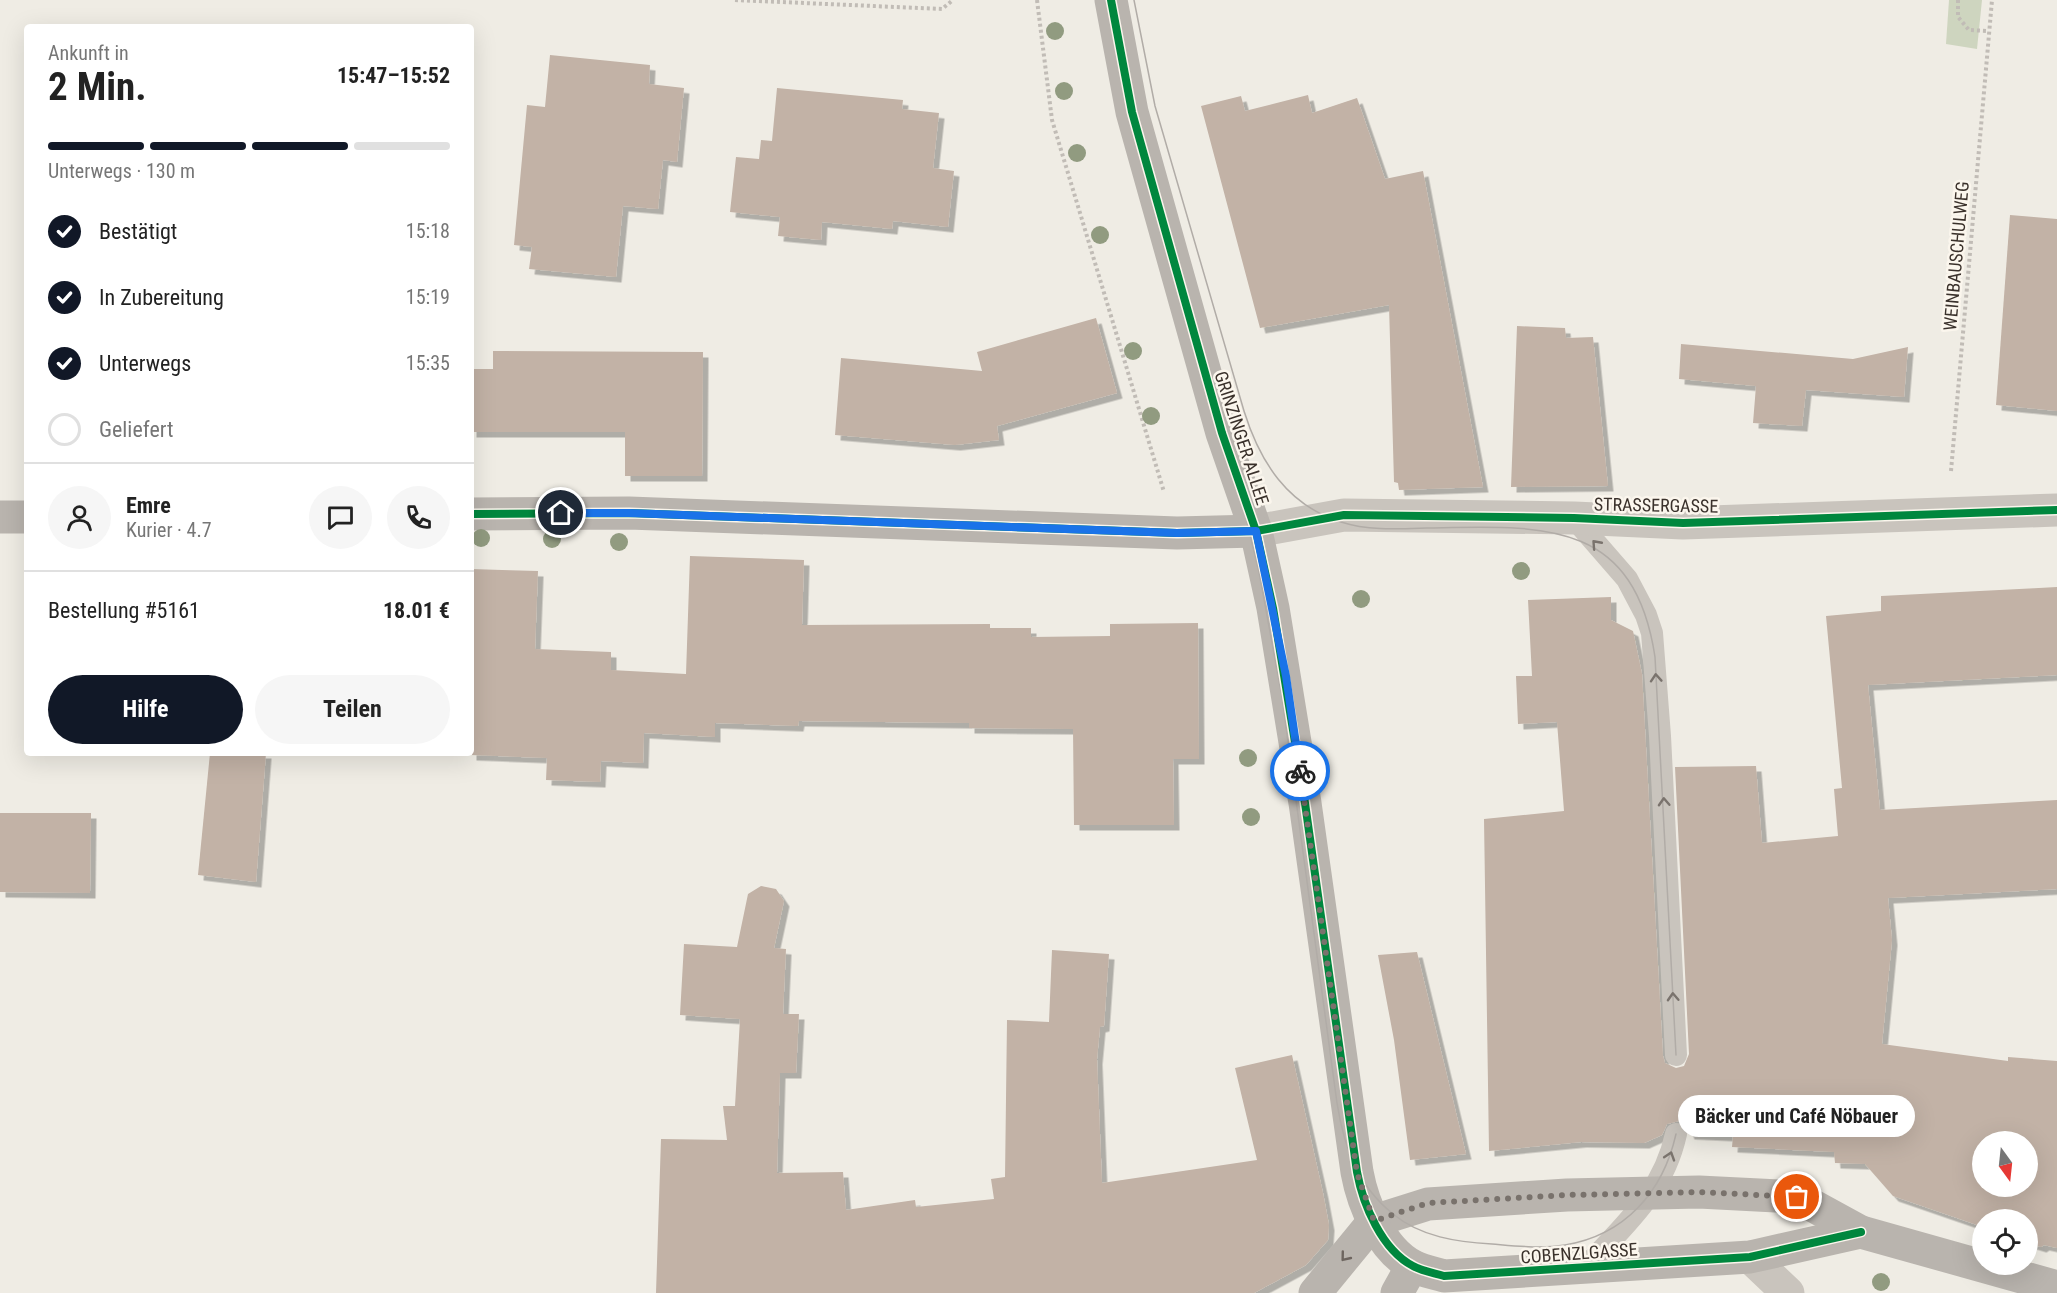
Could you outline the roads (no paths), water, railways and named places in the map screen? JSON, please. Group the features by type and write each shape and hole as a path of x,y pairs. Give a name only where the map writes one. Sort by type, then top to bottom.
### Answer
{"street":[{"name":"GRINZINGER ALLEE","path":"1111,0 1131,112 1222,433 1256,531 1286,676 1357,1173 1374,1221 1389,1245 1405,1280"},
{"name":"STRASSERGASSE","path":"1256,531 1344,515 1574,518 1683,523 2057,510"},
{"path":"474,514 629,513 1177,533 1256,531"},
{"path":"0,518 24,517"},
{"path":"1315,1293 1374,1221 1428,1203 1567,1195 1699,1192 1797,1197 1861,1232 2057,1287"},
{"name":"COBENZLGASSE","path":"1405,1280 1750,1257 1861,1232"},
{"path":"1750,1257 1788,1293"}],"lane":[{"path":"1574,518 1627,579 1646,615 1652,633 1660,736 1676,1055"},
{"path":"1586,1268 1653,1193 1664,1174 1676,1134"}],"tram line":[{"path":"1114,0 1131,96 1219,406 1259,572 1282,697 1337,1103 1348,1150 1354,1164 1361,1178 1381,1203 1404,1222 1427,1233 1453,1240 1479,1243 1528,1247 1556,1246 1586,1240 1606,1232 1638,1208 1662,1174 1676,1134"},
{"path":"1134,0 1155,106 1244,411 1258,447 1278,479 1305,505 1352,525 1384,529 1507,528 1543,531 1576,539 1603,554 1626,578 1644,611 1655,657 1676,1055"}],"place":[{"name":"Bäcker und Café Nöbauer","path":"1797,1197"}]}
